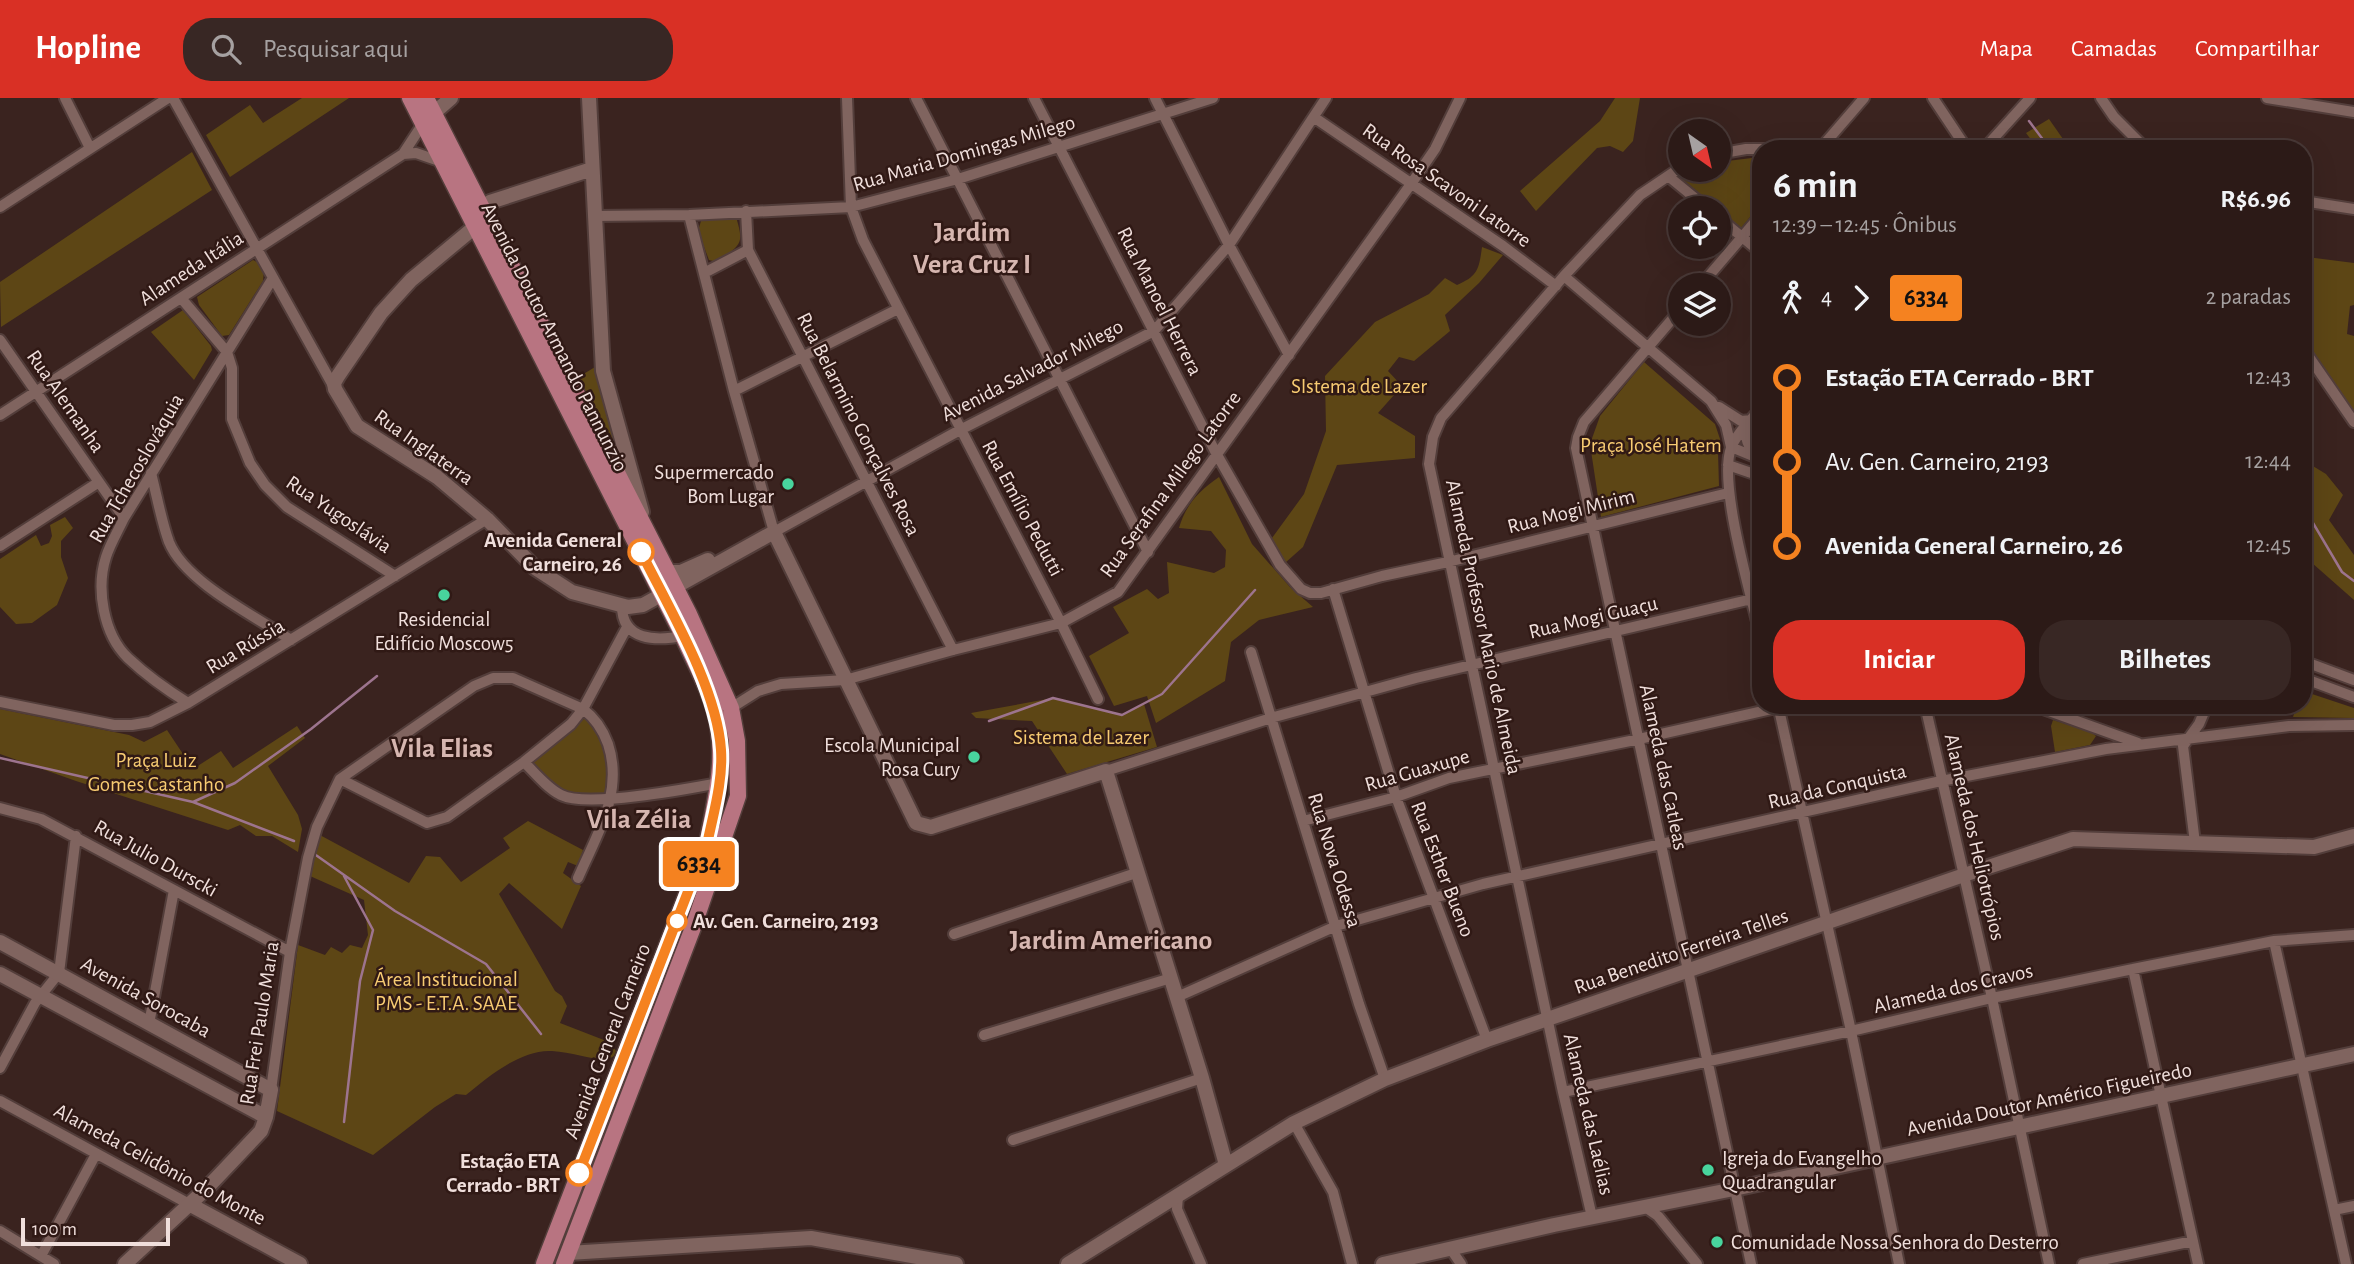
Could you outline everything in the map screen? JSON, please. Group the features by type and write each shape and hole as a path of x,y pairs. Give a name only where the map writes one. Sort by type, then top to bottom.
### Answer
{"main road":[{"name":"Avenida Doutor Armando Pannunzio","path":"410,98 427,112 476,217 669,591"},
{"path":"427,112 451,98"},
{"path":"589,98 603,371 648,531"},
{"name":"Avenida Doutor Armando Pannunzio","path":"427,112 442,162 476,217 648,531 668,572 669,591"},
{"path":"335,389 334,383 338,376 382,313 411,280 490,202 592,169"},
{"name":"Rua Inglaterra","path":"335,389 357,426 437,477 487,519 535,568 572,592 635,607 669,591"},
{"path":"668,572 681,572 774,533 916,823 930,827 1106,771 1202,1078 1226,1165"},
{"name":"Avenida Salvador Milego","path":"669,591 774,533"},
{"name":"Avenida General Carneiro","path":"544,1264 708,840 719,783 721,751 715,710 683,635 669,591"},
{"name":"Avenida General Carneiro","path":"566,1259 689,937 738,796 737,741 731,708 669,591"},
{"name":"Rua Benedito Ferreira Telles","path":"1068,1264 1294,1123 1385,1079 1487,1040 1964,875 2073,839 2314,847 2354,836"},
{"name":"Avenida Sorocaba","path":"0,942 271,1090"},
{"path":"0,974 266,1117"},
{"name":"Avenida Doutor Américo Figueiredo","path":"1383,1264 2354,1054"},
{"name":"Rua Frei Paulo Maria","path":"125,1264 189,1205 261,1131 271,1090"},
{"name":"Alameda Celidônio do Monte","path":"189,1205 300,1264"},
{"path":"575,1237 586,1253"},
{"path":"551,1264 586,1253 811,1238 956,1264"}],"street":[{"path":"65,98 90,148"},
{"path":"0,207 171,98"},
{"name":"Rua Inglaterra","path":"171,98 335,389"},
{"path":"916,98 1148,552"},
{"name":"Rua Manoel Herrera","path":"1034,98 1216,453 1280,565 1301,589"},
{"path":"1155,98 1289,355"},
{"name":"Rua Maria Domingas Milego","path":"594,216 689,215 851,207 958,179 1213,98"},
{"name":"Rua Serafina Milego Latorre","path":"731,708 758,691 781,684 845,680 1061,623 1118,592 1411,184 1435,149 1460,98"},
{"path":"1828,140 1864,98"},
{"path":"1933,98 1961,140"},
{"path":"1992,140 2031,98"},
{"path":"2101,98 2114,117 2137,140"},
{"path":"2267,98 2354,112"},
{"name":"Rua Emílio Pedutti","path":"850,100 851,207 863,240 1098,699"},
{"name":"Avenida Salvador Milego","path":"774,533 960,430 1154,331 1229,244 1315,118 1321,101"},
{"name":"Alameda Itália","path":"0,415 403,154 427,112"},
{"name":"Rua Rosa Scavoni Latorre","path":"1315,118 1503,246 1556,286"},
{"path":"1731,152 1752,149"},
{"path":"403,154 416,153 442,162"},
{"name":"Alameda Professor Mario de Almeida","path":"1548,1019 1429,464 1433,437 1441,418 1564,276 1640,195 1668,176"},
{"path":"1675,182 1692,196"},
{"path":"2312,202 2354,209"},
{"name":"Rua Belarmino Gonçalves Rosa","path":"746,211 748,250 953,650"},
{"path":"689,215 774,533"},
{"path":"1711,273 1752,225"},
{"path":"1731,228 1752,245"},
{"path":"704,273 748,250"},
{"path":"1564,276 1711,401 1741,421 1752,420"},
{"name":"Rua Tchecoslováquia","path":"188,703 126,656 108,628 102,597 106,557 124,518 273,278"},
{"path":"181,298 227,352"},
{"path":"734,391 898,309"},
{"name":"Alameda das Catleas","path":"1668,324 1580,429 1576,448 1751,1264"},
{"name":"Rua Alemanha","path":"0,340 124,518"},
{"name":"Rua Yugoslávia","path":"227,352 232,368 232,419 250,463 265,485 287,507 396,576"},
{"path":"2312,361 2354,422"},
{"path":"1711,401 1726,425 1731,447 1728,493 1752,586"},
{"path":"1731,447 1752,420"},
{"path":"1752,420 1745,437 1752,451"},
{"path":"1731,447 1752,455"},
{"path":"1728,465 1752,473"},
{"path":"151,473 169,543 182,565 203,583 291,640"},
{"path":"0,546 99,482"},
{"name":"Rua Mogi Mirim","path":"1301,589 1310,593 1332,589 1728,493"},
{"name":"Rua Rússia","path":"0,702 114,725 150,722 188,703 487,519"},
{"name":"Rua Esther Bueno","path":"1332,589 1396,797 1487,1040"},
{"name":"Rua Mogi Guaçu","path":"1106,771 1271,718 1416,678 1752,602"},
{"path":"622,606 623,622 627,627 652,639 662,640 683,635"},
{"path":"578,878 611,799 613,760 604,734 591,715 583,709 513,678 493,678 474,686 340,779 427,823 447,817 524,762 571,724 583,709 627,627"},
{"name":"Rua Nova Odessa","path":"1251,652 1359,1004 1385,1079"},
{"path":"2312,664 2354,680"},
{"path":"2312,681 2354,697"},
{"name":"Rua Guaxupe","path":"1303,821 1396,797 1449,778 1638,740 1752,713"},
{"path":"1783,714 1801,814 1851,1031 1899,1264"},
{"name":"Alameda dos Heliotrópios","path":"1927,714 1993,998 2049,1264"},
{"path":"2057,714 2139,744"},
{"path":"2195,844 2183,746 2203,714"},
{"name":"Rua da Conquista","path":"1177,997 1336,926 1518,877 1941,782 2106,749 2289,726 2354,726"},
{"path":"2092,727 2103,737 2106,749"},
{"path":"524,762 560,795 576,799 611,799 719,783"},
{"name":"Rua Frei Paulo Maria","path":"271,1090 290,952 311,844 340,779"},
{"name":"Rua Julio Durscki","path":"0,808 41,819 76,836 290,952"},
{"path":"0,1068 41,995 59,973 76,836"},
{"path":"954,934 1139,872"},
{"path":"149,1024 174,890"},
{"name":"Alameda dos Cravos","path":"1563,1092 1993,998 2274,941 2354,935"},
{"path":"2274,941 2346,1264"},
{"path":"2133,969 2198,1264"},
{"path":"984,1035 1171,978"},
{"name":"Alameda das Laélias","path":"1548,1019 1592,1217"},
{"path":"1013,1140 1202,1078"},
{"name":"Alameda Celidônio do Monte","path":"0,1101 189,1205"},
{"path":"1294,1123 1333,1192 1352,1264"},
{"path":"41,1256 96,1154"},
{"path":"1178,1196 1177,1209 1201,1264"},
{"path":"2334,1210 2354,1206"},
{"path":"1645,1208 1658,1216 1697,1264"},
{"path":"0,1231 54,1264"},
{"path":"2084,1264 2193,1241"},
{"path":"1450,1248 1461,1264"}],"green space":[{"path":"302,98 349,98 230,177 206,135 250,105 263,123"},
{"path":"1615,98 1640,98 1633,141 1623,152 1610,146 1597,148 1536,211 1520,191 1600,121"},
{"path":"2049,119 2064,140 2031,140 2026,133"},
{"path":"192,152 212,190 1,327 0,282"},
{"path":"1752,158 1752,215 1741,228 1731,220 1731,196 1703,196 1686,182 1731,182 1731,161"},
{"path":"736,217 740,234 738,244 717,262 709,260 698,231 701,221"},
{"name":"SIstema de Lazer","path":"1482,247 1503,255 1479,283 1445,315 1450,331 1414,361 1399,357 1388,371 1402,386 1378,413 1415,436 1415,458 1337,465 1303,547 1285,563 1272,538 1304,494 1326,431 1325,376 1375,322 1429,294 1445,278 1457,285 1473,275"},
{"path":"2312,258 2354,263 2354,305 2350,306 2347,334 2354,336 2354,414 2312,351"},
{"path":"253,260 259,263 264,271 263,281 229,335 222,336 199,305 197,297"},
{"path":"183,310 212,350 194,380 151,332"},
{"name":"Praça José Hatem","path":"1644,362 1715,424 1720,439 1719,486 1601,517 1590,444 1600,416"},
{"path":"595,367 628,478 577,378"},
{"path":"2312,465 2326,474 2343,495 2329,520 2354,555 2354,600 2312,563"},
{"path":"1219,477 1252,544 1290,587 1313,607 1259,620 1231,642 1225,681 1156,723 1147,696 1114,706 1089,656 1129,633 1113,607 1147,589 1158,599 1169,593 1167,562 1214,573 1225,567 1226,550 1211,531 1179,528 1194,499"},
{"path":"65,517 73,528 61,541 61,557 68,578 57,605 32,623 16,624 0,607 0,559 36,535 41,546 49,543 52,536 50,525"},
{"path":"2312,694 2354,708 2354,718 2293,717 2294,714 2312,714"},
{"name":"Sistema de Lazer","path":"1053,698 1122,715 1144,704 1157,747 1067,774 1032,721 976,718 971,713"},
{"name":"Praça Luiz Gomes Castanho","path":"0,709 129,735 144,742 167,730 193,769 221,751 233,768 297,726 305,738 268,766 298,815 302,829 298,852 272,836 256,836 240,825 228,830 0,754"},
{"path":"585,718 603,744 609,772 606,794 587,797 561,793 529,763"},
{"path":"2053,720 2096,736 2090,745 2055,752 2051,726"},
{"name":"Área Institucional PMS - E.T.A. SAAE","path":"528,821 583,850 578,866 568,862 563,873 581,886 562,929 509,883 499,894 555,991 562,996 567,1006 560,1023 609,1042 616,1051 614,1056 607,1060 552,1051 529,1054 506,1065 466,1095 456,1094 435,1107 373,1155 277,1111 298,945 325,955 331,947 342,953 350,945 362,948 368,935 364,900 310,876 318,834 409,883 426,856 440,857 461,882 510,848 503,838"}],"waterway":[{"path":"2029,121 2043,140"},
{"path":"2312,521 2342,572 2354,581"},
{"path":"989,721 1053,698 1122,715 1162,694 1255,590"},
{"path":"193,802 235,783 311,729 377,676"},
{"path":"0,758 193,802 294,841"},
{"path":"313,853 395,911 486,964 541,1034"},
{"path":"344,876 373,930 360,981 344,1122"}],"bus line":[{"name":"6334","path":"579,1173 708,840 719,783 721,751 715,710 683,635 641,552"}],"place":[{"name":"Supermercado Bom Lugar","path":"788,484"},
{"name":"Avenida General Carneiro, 26","path":"641,552"},
{"name":"Residencial Edifício Moscow5","path":"444,595"},
{"name":"Escola Municipal Rosa Cury","path":"974,757"},
{"name":"Av. Gen. Carneiro, 2193","path":"677,921"},
{"name":"Igreja do Evangelho Quadrangular","path":"1708,1170"},
{"name":"Estação ETA Cerrado - BRT","path":"579,1173"},
{"name":"Comunidade Nossa Senhora do Desterro","path":"1717,1242"}],"district":[{"name":"Jardim Vera Cruz I","path":"972,247"},
{"name":"Vila Elias","path":"442,747"},
{"name":"Vila Zélia","path":"639,818"},
{"name":"Jardim Americano","path":"1111,939"}]}
